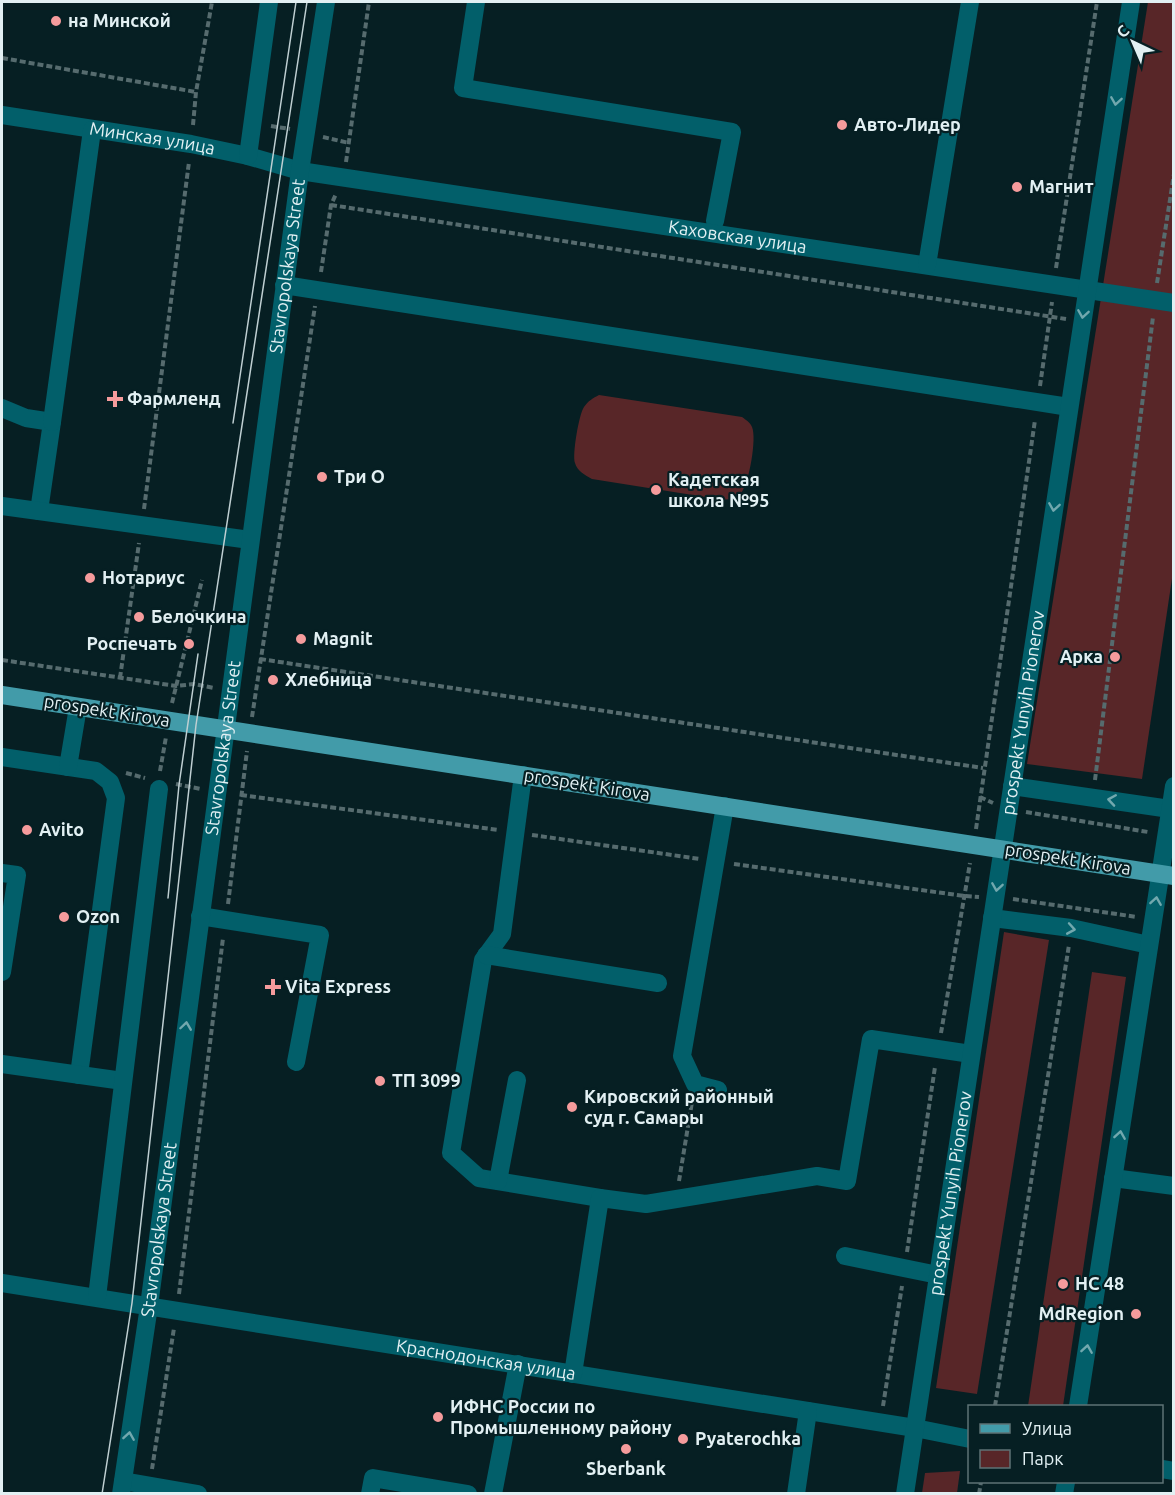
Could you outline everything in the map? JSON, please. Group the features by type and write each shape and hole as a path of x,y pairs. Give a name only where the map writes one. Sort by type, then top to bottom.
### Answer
{"main road":[{"name":"prospekt Kirova","path":"2,695 1167,874"}],"street":[{"path":"248,156 270,2"},
{"name":"Stavropolskaya Street","path":"122,1487 149,1306 284,285 326,2"},
{"path":"476,2 463,88 732,132 716,221"},
{"path":"927,265 970,2"},
{"name":"prospekt Yunyih Pionerov","path":"905,1494 1131,2"},
{"name":"Минская улица","path":"2,116 191,144 248,156 300,171"},
{"path":"39,511 92,130"},
{"name":"Каховская улица","path":"300,171 1173,303"},
{"path":"284,285 1069,407"},
{"path":"2,408 26,418 52,422"},
{"path":"2,506 250,540"},
{"path":"68,767 78,707"},
{"path":"2,757 96,771 110,782 117,798 79,1075"},
{"path":"523,776 502,934 486,955 451,1153 479,1178 646,1204 817,1176 847,1181 871,1039 971,1054"},
{"path":"97,1297 159,785"},
{"path":"1012,786 1170,809"},
{"path":"1078,1405 1149,945 1167,874 1166,835 1173,786"},
{"path":"718,1090 695,1084 682,1056 725,806"},
{"path":"2,873 17,875 2,972"},
{"path":"200,916 320,935 296,1062"},
{"path":"992,918 1071,928 1149,945"},
{"path":"486,955 658,983"},
{"path":"2,1064 123,1081"},
{"path":"498,1181 517,1080"},
{"path":"1113,1178 1173,1186"},
{"path":"573,1374 600,1198"},
{"path":"845,1256 938,1275"},
{"name":"Краснодонская улица","path":"2,1283 881,1422 968,1439"},
{"path":"493,1494 518,1364"},
{"path":"796,1494 808,1411"},
{"path":"370,1494 373,1478 468,1494"},
{"path":"122,1487 149,1485 198,1494"}],"path":[{"path":"120,678 142,525 196,92 212,2"},
{"path":"2,660 176,686 194,684 255,696 331,205 344,177 369,2"},
{"path":"881,1422 938,1050 974,845 983,768 1097,2"},
{"path":"2,58 196,92"},
{"path":"1088,822 1173,174"},
{"path":"331,205 1082,321"},
{"path":"159,785 176,686 202,580"},
{"path":"260,659 983,768"},
{"path":"227,912 241,795"},
{"path":"980,797 1008,810 1166,835"},
{"path":"995,1405 1075,907"},
{"path":"149,1485 177,1311 224,936"},
{"path":"676,1199 695,1084"}],"green space":[{"path":"1148,2 1173,2 1173,572 1142,779 1027,764"},
{"path":"599,395 742,417 748,421 754,441 749,471 741,493 724,500 592,479 584,474 574,459 578,426 584,407"},
{"path":"1004,932 1049,940 977,1394 936,1388"},
{"path":"1092,972 1126,977 1063,1405 1028,1405"},
{"path":"960,1471 957,1493 922,1493 925,1473"}],"tram line":[{"path":"233,423 296,2"},
{"path":"102,1494 132,1303 196,725 307,2"},
{"path":"168,898 179,785 198,654"}],"place":[{"name":"на Минской","path":"56,21"},
{"name":"Авто-Лидер","path":"842,125"},
{"name":"Магнит","path":"1017,187"},
{"name":"Фармленд","path":"115,399"},
{"name":"Три О","path":"322,477"},
{"name":"Кадетская школа №95","path":"656,490"},
{"name":"Нотариус","path":"90,578"},
{"name":"Белочкина","path":"139,617"},
{"name":"Magnit","path":"301,639"},
{"name":"Роспечать","path":"189,644"},
{"name":"Арка","path":"1115,657"},
{"name":"Хлебница","path":"273,680"},
{"name":"Avito","path":"27,830"},
{"name":"Ozon","path":"64,917"},
{"name":"Vita Express","path":"273,987"},
{"name":"ТП 3099","path":"380,1081"},
{"name":"Кировский районный суд г. Самары","path":"572,1107"},
{"name":"НС 48","path":"1063,1284"},
{"name":"MdRegion","path":"1136,1314"},
{"name":"ИФНС России по Промышленному району","path":"438,1417"},
{"name":"Pyaterochka","path":"683,1439"},
{"name":"Sberbank","path":"626,1449"}]}
